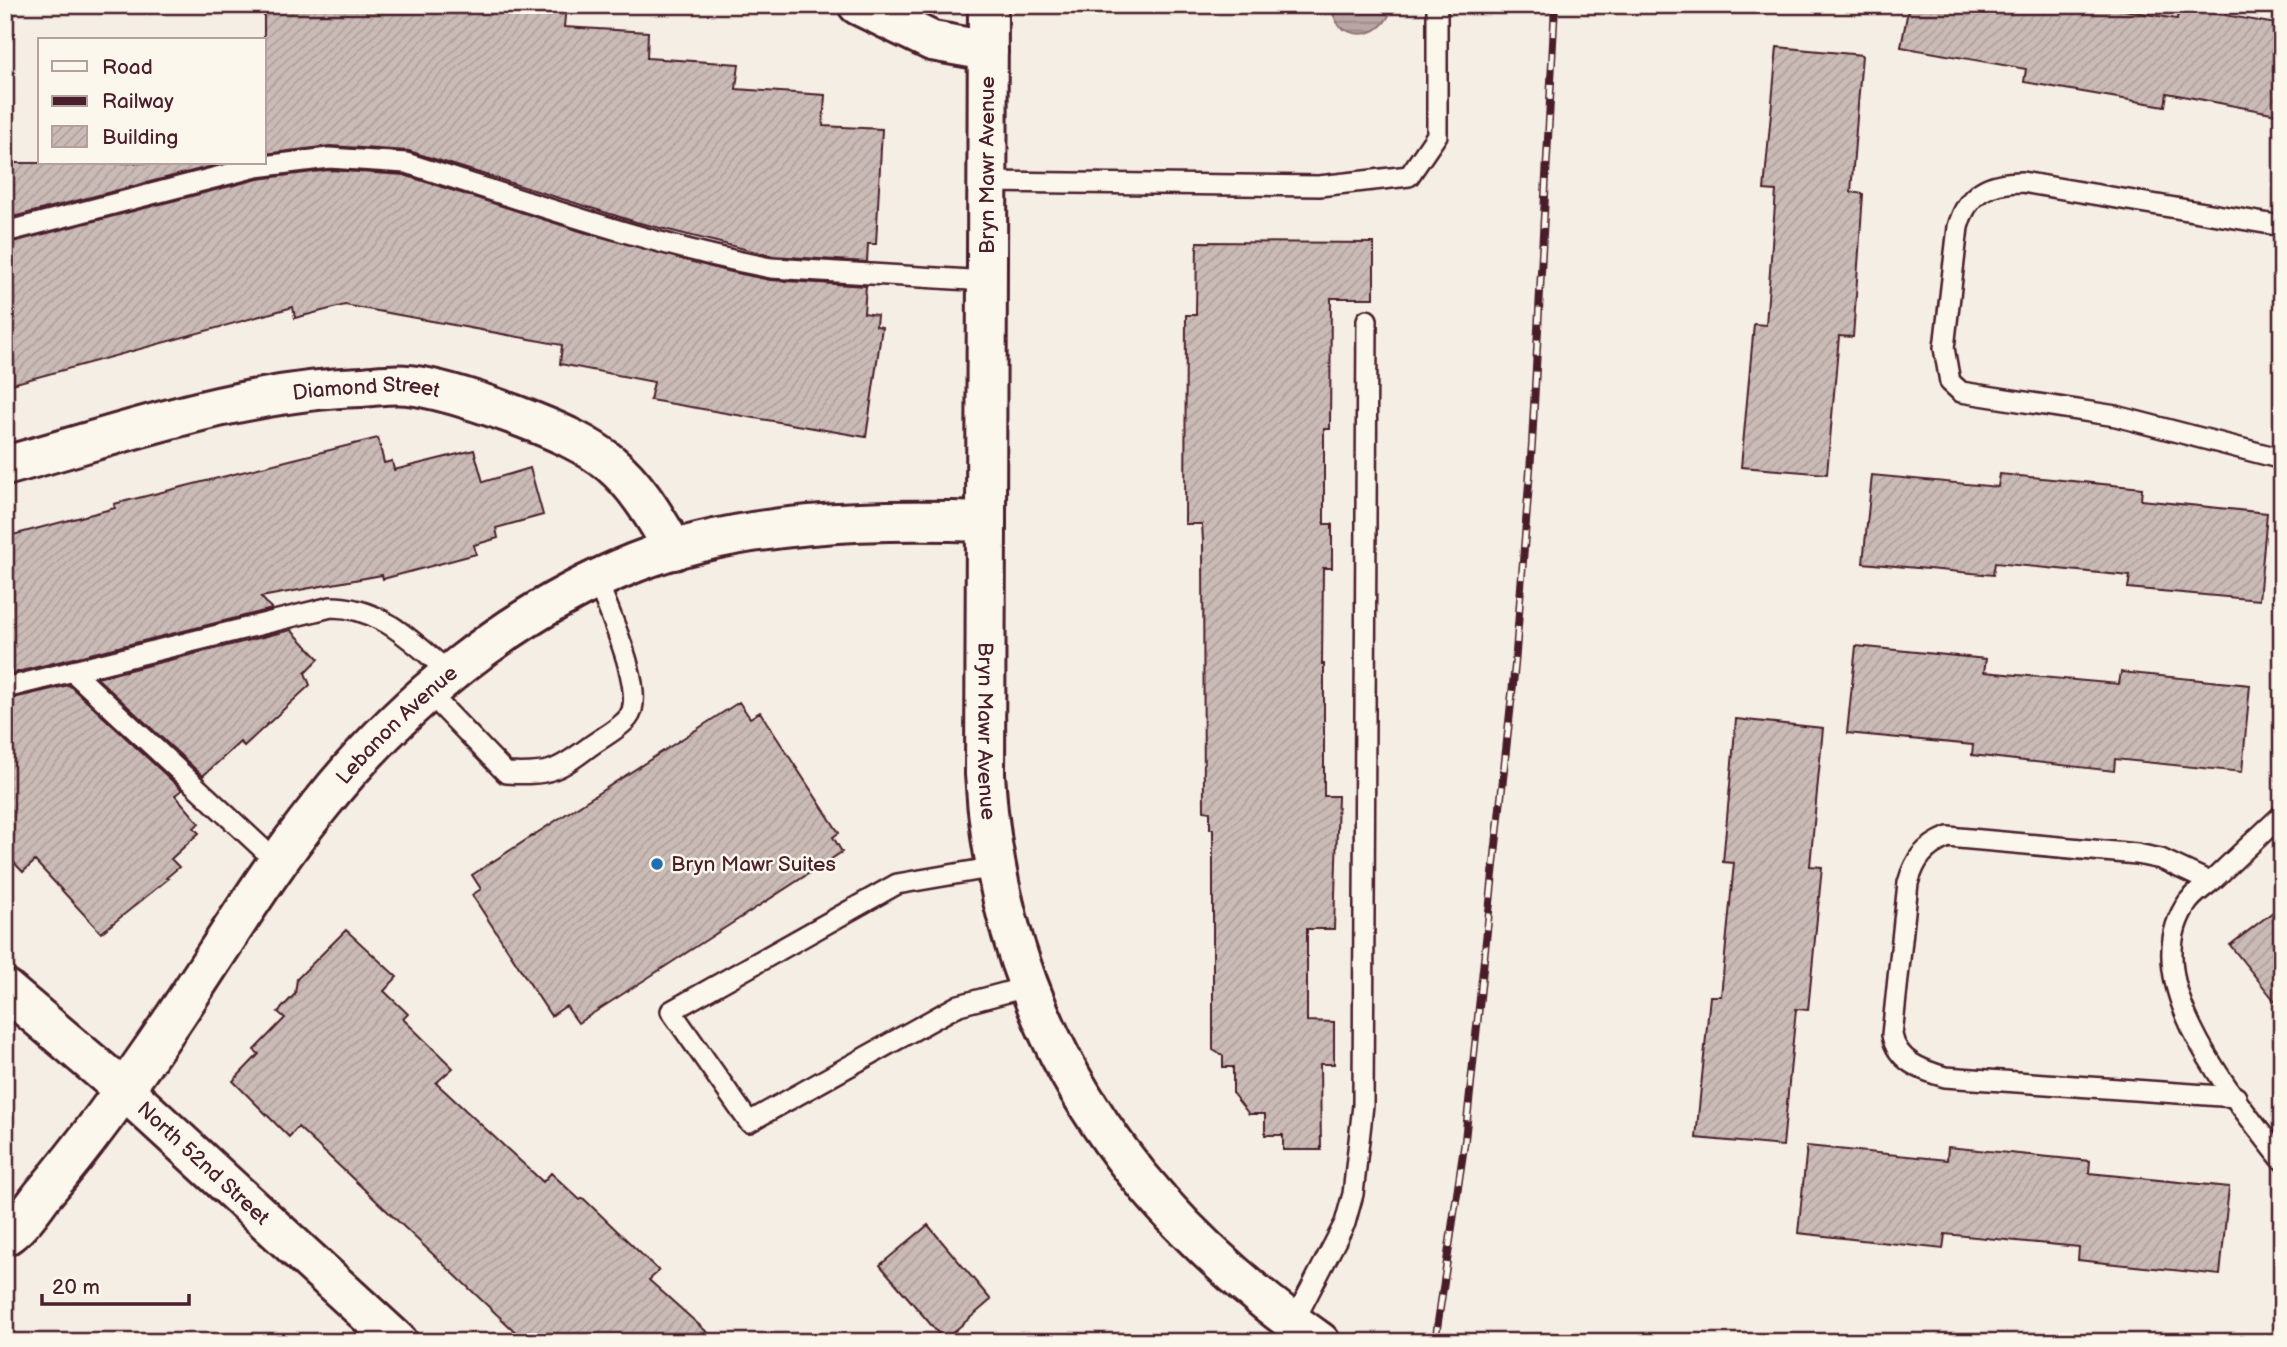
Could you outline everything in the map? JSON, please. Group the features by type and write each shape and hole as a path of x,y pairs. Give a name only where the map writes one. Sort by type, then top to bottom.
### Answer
{"street":[{"path":"858,5 932,41 988,51"},
{"name":"Bryn Mawr Avenue","path":"988,5 985,774 987,816 996,867 1030,986 1044,1023 1079,1094 1135,1174 1199,1243 1307,1332"},
{"name":"Diamond Street","path":"5,466 244,400 319,388 409,385 506,412 567,435 606,458 633,482 674,550"},
{"name":"Lebanon Avenue","path":"5,1236 69,1164 125,1091 279,864 351,768 439,682 505,633 597,580 674,550 743,535 820,525 906,519 986,522"},
{"name":"North 52nd Street","path":"5,989 125,1091 398,1342"}],"lane":[{"path":"988,182 1319,186 1409,176 1437,135 1437,5"},
{"path":"5,232 256,167 329,158 372,159 406,163 677,249 740,262 771,268 987,281"},
{"path":"2282,226 2022,182 2001,182 1984,187 1962,213 1958,227 1944,348 1950,382 1961,392 2116,416 2282,460"},
{"path":"1307,1332 1353,1194 1363,1105 1367,320"},
{"path":"5,688 312,610 350,607 384,618 439,682 506,773 542,775 567,764 629,718 634,704 633,682 597,580"},
{"path":"72,671 279,864"},
{"path":"2282,815 2188,901 2176,927 2171,950 2173,978 2195,1035 2282,1160"},
{"path":"2210,882 2161,859 2103,849 1948,837 1931,844 1913,866 1908,883 1892,1035 1895,1049 1909,1063 1945,1077 2236,1097"},
{"path":"996,867 898,884 670,1011 749,1122 959,1004 1030,986"}],"shaded area":[{"path":"1393,5 1378,28 1364,34 1339,26 1329,6"}],"building":[{"path":"264,5 566,5 564,27 648,32 647,58 739,64 736,89 825,95 823,126 882,129 876,244 868,244 867,262 773,256 636,222 409,151 330,146 266,154"},
{"path":"1909,5 2095,5 2177,19 2179,7 2282,25 2282,115 2167,93 2165,106 2024,82 2026,69 1901,47"},
{"path":"1777,47 1862,55 1851,192 1863,194 1853,337 1839,336 1827,474 1741,467 1754,324 1766,325 1776,191 1764,190"},
{"path":"5,163 220,164 5,219"},
{"path":"329,170 404,175 583,232 722,270 770,280 866,286 864,313 877,315 876,326 882,327 866,437 650,400 654,382 560,364 562,345 345,305 295,318 293,307 5,386 5,244 258,179"},
{"path":"1197,242 1374,243 1374,298 1331,298 1330,429 1324,429 1324,524 1332,524 1332,568 1323,568 1322,664 1324,796 1338,796 1334,929 1307,929 1307,1021 1334,1022 1334,1064 1320,1064 1321,1150 1283,1150 1283,1135 1265,1135 1265,1114 1249,1114 1233,1094 1233,1067 1223,1067 1223,1056 1213,1050 1213,829 1210,829 1210,812 1204,811 1203,541 1202,524 1185,524 1186,315 1196,315"},
{"path":"378,438 384,463 392,461 394,470 474,450 483,482 530,468 543,515 496,528 498,538 474,545 476,554 383,579 382,575 261,597 272,609 5,675 5,537 115,508 114,504"},
{"path":"2000,474 2142,488 2141,500 2267,513 2259,600 2128,588 2130,576 1995,563 1993,575 1863,563 1872,475 1998,487"},
{"path":"291,630 319,659 305,673 310,685 244,746 240,742 203,776 97,678"},
{"path":"1856,646 1986,659 1984,672 2119,684 2121,672 2250,685 2242,772 2115,759 2114,771 1972,755 1973,745 1847,733"},
{"path":"69,685 182,790 175,795 199,823 194,828 199,833 171,859 179,867 101,933 35,861 23,872 5,853 5,700"},
{"name":"Bryn Mawr Suites","path":"739,702 750,718 760,712 839,833 833,837 842,852 578,1023 566,1006 551,1016 472,895 481,889 472,875"},
{"path":"1736,719 1823,728 1810,866 1822,867 1808,1010 1796,1009 1783,1146 1696,1138 1710,996 1721,996 1734,863 1723,862"},
{"path":"2282,905 2282,1010 2230,945"},
{"path":"346,930 397,977 384,991 408,1014 403,1019 453,1068 436,1083 543,1182 551,1173 580,1200 583,1198 659,1271 649,1280 718,1342 526,1342 298,1127 289,1137 233,1081 259,1054 254,1050 285,1018 278,1012 295,994 297,979"},
{"path":"1807,1146 1947,1160 1948,1147 2090,1161 2089,1173 2229,1187 2220,1275 2078,1260 2079,1247 1945,1234 1943,1249 1798,1233"},
{"path":"928,1225 991,1300 944,1340 880,1265"}],"railway":[{"path":"1435,1342 1465,1140 1515,665 1532,444 1555,5"}],"place":[{"name":"Bryn Mawr Suites","path":"657,864"}]}
